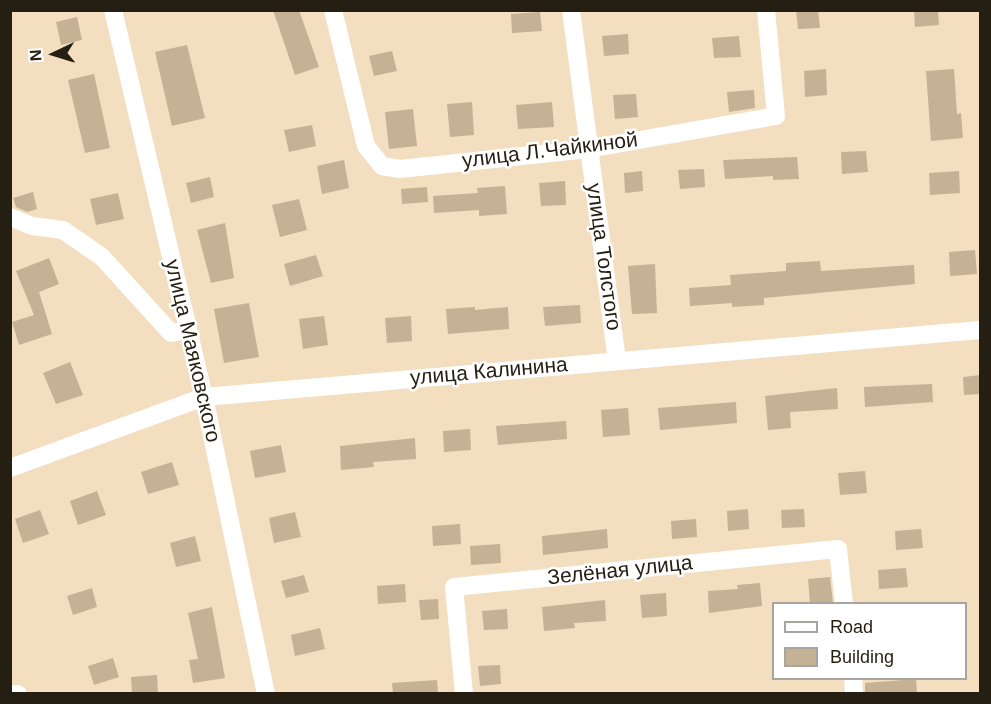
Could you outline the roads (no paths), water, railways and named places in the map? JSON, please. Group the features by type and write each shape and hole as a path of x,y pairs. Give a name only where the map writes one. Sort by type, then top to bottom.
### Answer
{"street":[{"name":"улица Маяковского","path":"112,10 204,397 266,693"},
{"name":"улица Л.Чайкиной","path":"333,10 366,146 382,166 400,169 588,149 776,116 766,10"},
{"name":"улица Толстого","path":"571,10 617,361"},
{"path":"10,217 32,226 63,230 102,257 171,333 187,330"},
{"name":"улица Калинина","path":"10,468 204,397 981,330"},
{"name":"Зелёная улица","path":"464,693 454,587 838,549 844,602"}]}
